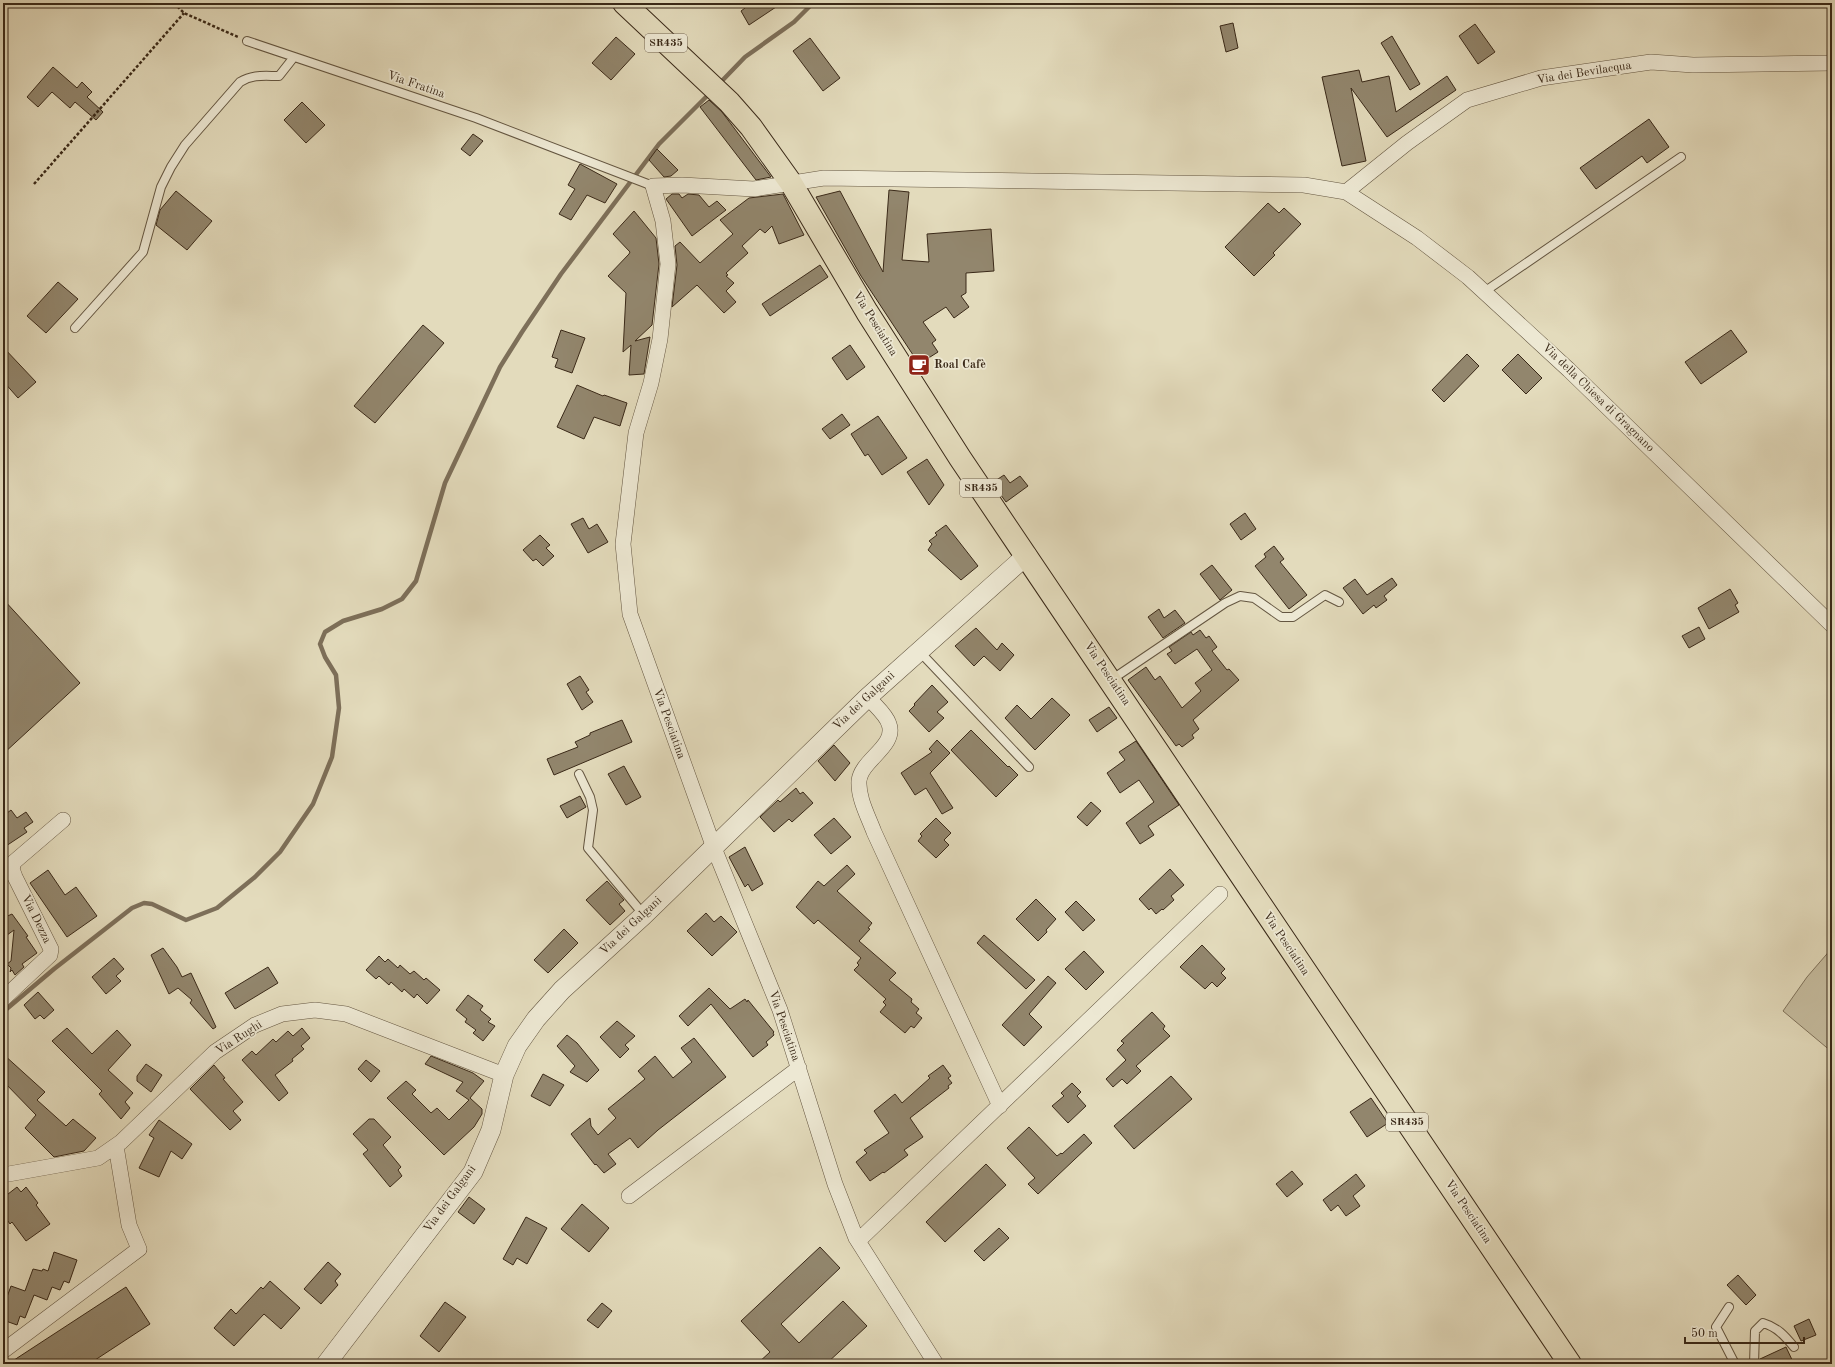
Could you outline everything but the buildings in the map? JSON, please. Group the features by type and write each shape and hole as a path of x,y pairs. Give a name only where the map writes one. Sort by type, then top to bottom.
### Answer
{"main road":[{"name":"Via Pesciatina","path":"624,3 714,89 751,127 791,183 879,331 960,458 1027,555 1244,882 1570,1364"}],"street":[{"name":"Via dei Bevilacqua","path":"1346,192 1407,143 1467,100 1541,78 1651,62 1693,65 1832,63"},
{"path":"648,183 754,189 824,178 1304,185 1346,192"},
{"name":"Via Pesciatina","path":"648,183 663,220 668,264 660,339 651,383 636,433 623,544 630,614 714,848 780,1010 835,1184 858,1241 936,1364"},
{"name":"Via della Chiesa di Gragnano","path":"1346,192 1417,238 1468,277 1569,370 1832,625"},
{"name":"Via dei Galgani","path":"326,1364 473,1172 491,1130 504,1075 517,1046 536,1019 562,990 714,848 868,697 1027,555"},
{"path":"868,697 889,724 890,735 884,745 864,768 859,780 859,792 874,832 1000,1106"},
{"name":"Via Dezza","path":"3,999 50,955 50,949 15,877 12,869 14,862 63,820"},
{"path":"858,1241 1220,894"},
{"name":"Via Rughi","path":"3,1175 98,1158 116,1146 215,1052 255,1025 282,1014 315,1010 346,1014 504,1075"},
{"path":"630,1196 799,1068"},
{"path":"3,1351 139,1249 130,1225 116,1146"}],"lane":[{"name":"Via Fratina","path":"247,41 476,118 648,183"},
{"path":"75,328 143,252 161,187 185,145 240,82 257,75 279,76 294,57"},
{"path":"1484,292 1681,157"},
{"path":"1111,680 1225,603 1240,596 1254,598 1281,617 1293,617 1325,595 1339,602"},
{"path":"918,651 1029,767"},
{"path":"579,774 590,797 593,810 588,848 644,915"},
{"path":"1729,1307 1716,1327 1735,1364"},
{"path":"1754,1364 1755,1331 1764,1323 1773,1326 1787,1338 1794,1347"}],"path":[{"path":"174,3 184,14 247,41"},
{"path":"34,184 184,14"}],"shaded area":[{"path":"1832,948 1832,1052 1783,1011 1807,977"}],"waterway":[{"path":"718,85 745,57 794,22 813,3"},
{"path":"3,1012 54,969 132,908 144,903 152,904 186,920 217,908 255,877 280,852 313,804 332,757 339,708 336,675 325,657 320,644 325,632 343,621 382,609 402,599 416,581 445,483 500,367 561,274 659,144 710,93"}],"place":[{"name":"Roal Cafè","path":"919,365"}]}
